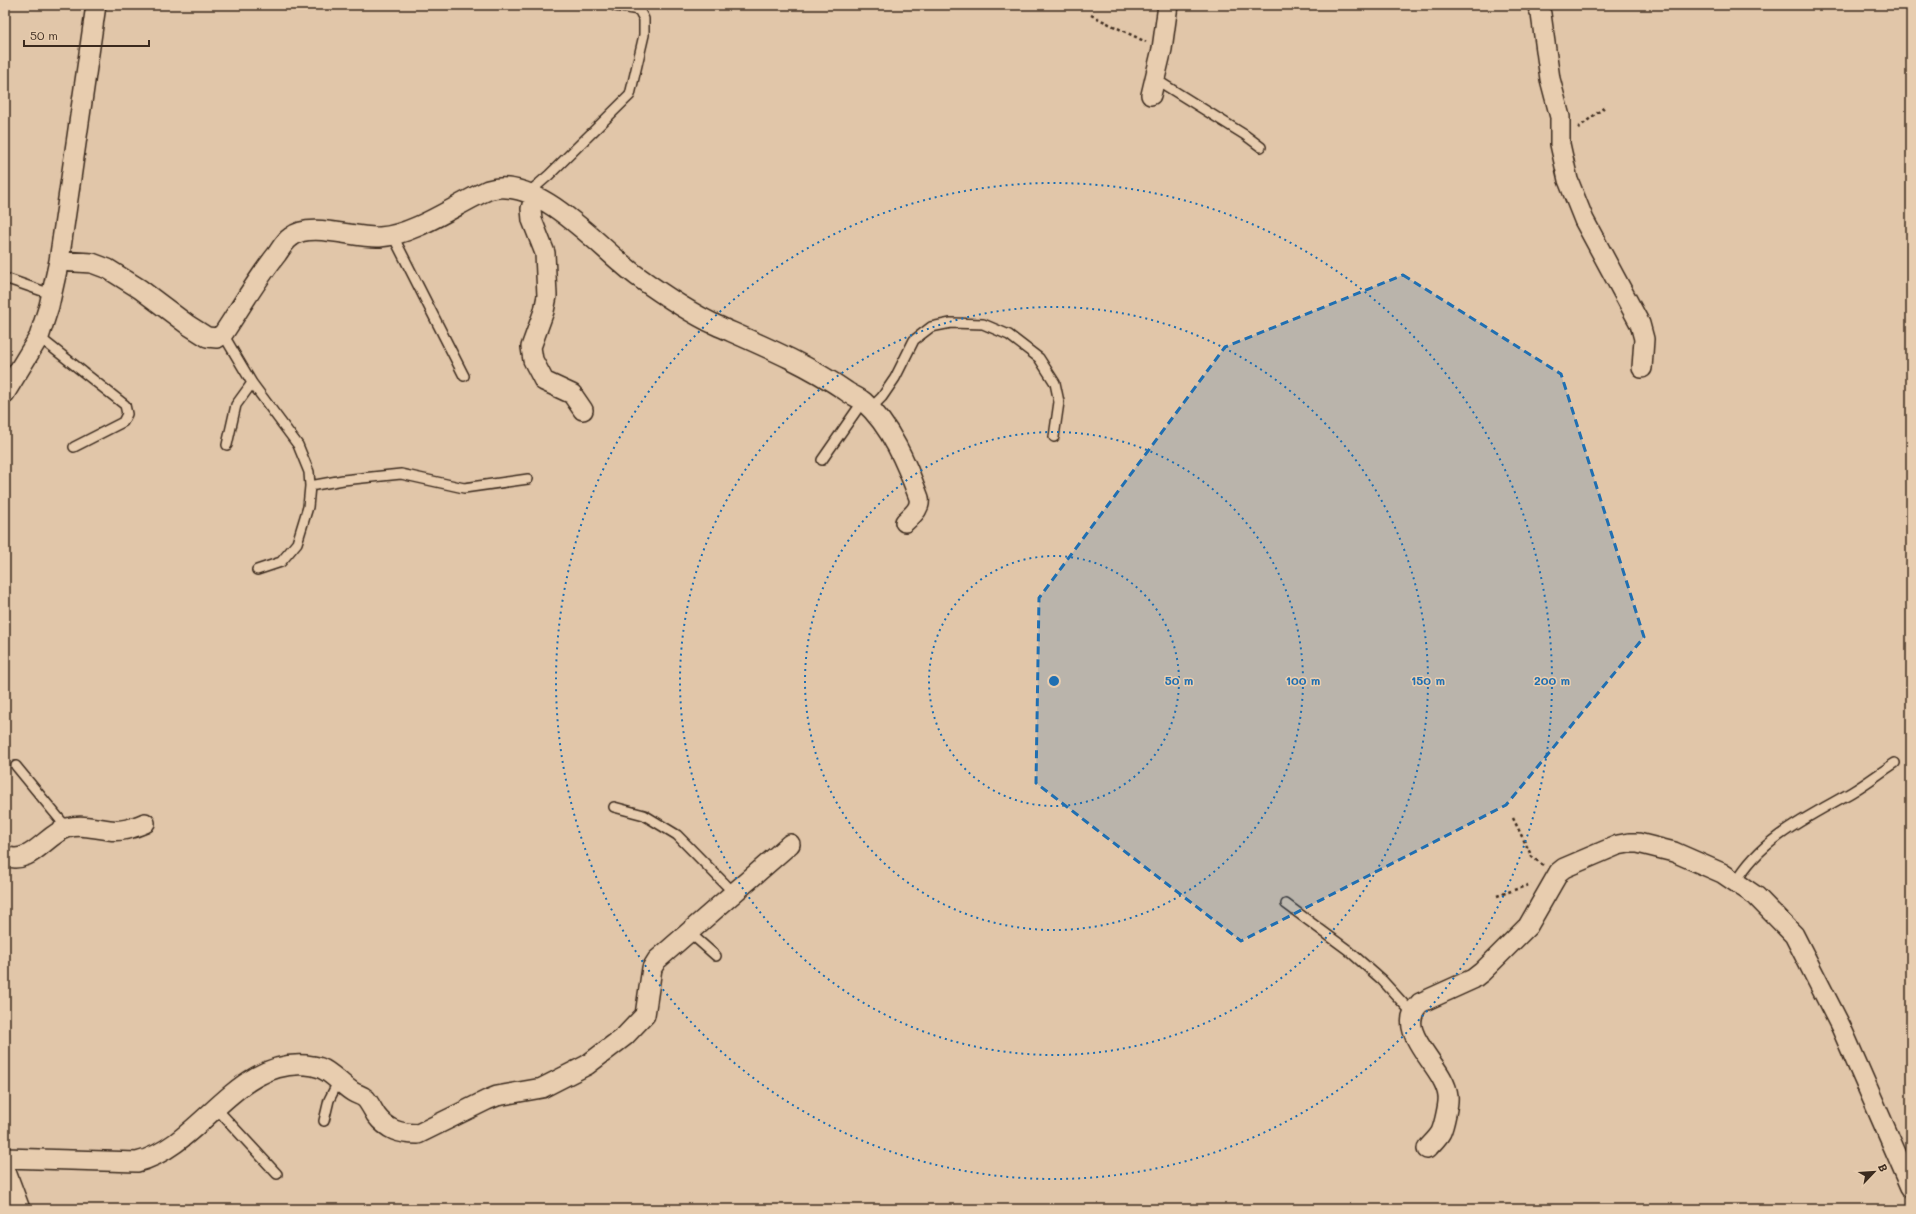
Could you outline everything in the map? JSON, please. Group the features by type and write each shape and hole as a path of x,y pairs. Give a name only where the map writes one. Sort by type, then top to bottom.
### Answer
{"street":[{"path":"6,389 38,337 49,306 59,261 96,5"},
{"path":"1153,87 1162,49 1168,5"},
{"path":"1537,5 1542,14 1550,79 1560,117 1560,144 1568,180 1584,220 1640,324 1644,339 1642,368"},
{"path":"59,261 92,263 108,269 140,289 188,326 208,337 217,338 223,334 244,299 290,237 303,231 311,230 374,238 393,236 411,230 471,198 494,188 499,186 510,188 530,195 570,217 625,268 682,307 715,324 789,357 833,381 867,405 890,435 919,498 920,505 905,522"},
{"path":"530,195 532,220 545,253 547,296 544,311 531,347 533,360 544,381 572,394 583,410"},
{"path":"5,856 19,858 33,852 54,834 67,828 93,826 110,830 126,830 145,823"},
{"path":"1427,1149 1441,1132 1448,1096 1441,1076 1412,1032 1411,1023 1413,1014 1420,1003 1473,979 1482,972 1528,926 1559,873 1618,846 1628,843 1638,843 1674,852 1722,872 1756,896 1794,935 1841,1027 1911,1187"},
{"path":"5,1158 137,1162 146,1160 172,1146 255,1077 269,1070 281,1067 313,1066 323,1070 340,1080 353,1092 364,1097 380,1121 390,1128 397,1132 418,1134 492,1098 542,1088 552,1084 587,1065 625,1036 645,1015 652,968 657,960 790,844"},
{"path":"5,1169 20,1209"}],"lane":[{"path":"530,195 630,95 644,35 644,19 639,10 615,6"},
{"path":"1153,87 1245,136 1261,147"},
{"path":"393,236 464,376"},
{"path":"5,278 51,294"},
{"path":"822,460 867,405 882,397 895,378 914,340 931,327 951,323 983,324 1009,335 1039,358 1055,383 1059,402 1054,437"},
{"path":"223,334 252,383 298,445 309,472 310,486 308,507 297,543 281,562 257,570"},
{"path":"38,337 125,405 127,414 123,422 74,447"},
{"path":"227,446 236,405 252,383"},
{"path":"310,486 343,480 400,474 464,488 528,479"},
{"path":"1736,882 1743,869 1758,852 1810,815 1853,791 1895,763"},
{"path":"16,766 67,828"},
{"path":"614,807 644,815 677,835 734,893"},
{"path":"1286,904 1348,950 1382,980 1413,1014"},
{"path":"689,932 716,956"},
{"path":"324,1121 329,1100 340,1080"},
{"path":"216,1108 276,1174"}],"path":[{"path":"1091,15 1162,49"},
{"path":"1560,144 1606,106"},
{"path":"1513,818 1532,858 1559,873"},
{"path":"1497,896 1559,873"}],"highlighted area":[{"path":"1403,275 1561,374 1644,637 1506,805 1241,941 1036,783 1039,598 1225,347"}]}
